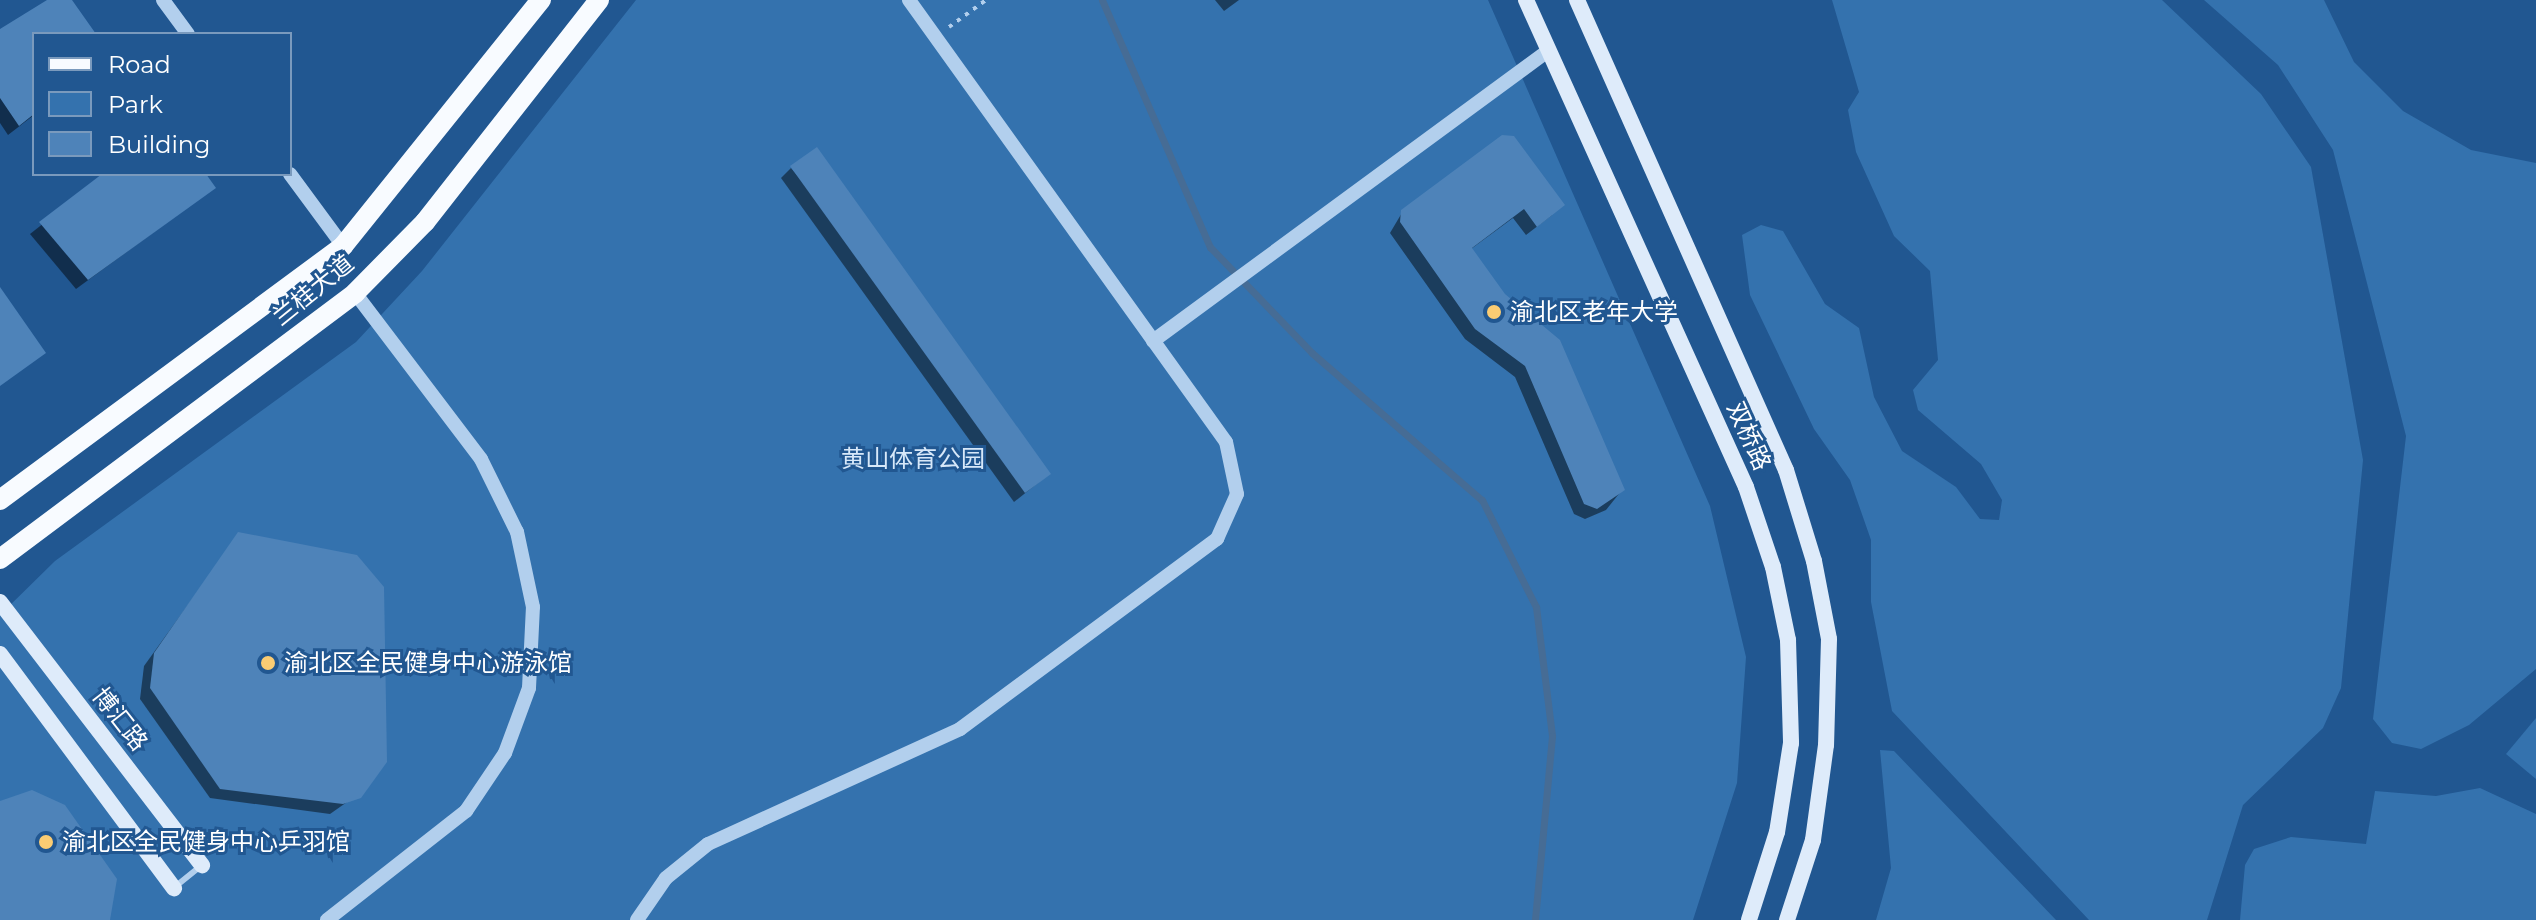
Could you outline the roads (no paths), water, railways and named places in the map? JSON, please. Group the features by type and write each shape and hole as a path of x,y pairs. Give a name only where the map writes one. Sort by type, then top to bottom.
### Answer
{"main road":[{"name":"兰桂大道","path":"0,500 343,246 541,0"},
{"name":"兰桂大道","path":"0,559 355,293 425,222 599,0"},
{"name":"双桥路","path":"1526,0 1746,487 1788,640 1791,743 1777,832 1749,920"},
{"name":"双桥路","path":"1577,0 1786,470 1829,639 1815,824 1787,920"},
{"name":"博汇路","path":"0,602 202,865"},
{"path":"0,654 174,888"}],"street":[{"path":"163,0 187,32"},
{"path":"637,920 666,878 708,844 960,729 1217,539 1237,494 1226,442 909,0"},
{"path":"1153,341 1548,51"},
{"path":"291,176 343,246"},
{"path":"327,920 466,811 505,753 529,688 533,607 517,532 481,459 355,293"}],"lane":[{"path":"174,888 202,865"}],"waterway":[{"path":"1102,0 1210,247 1312,353 1482,500 1536,607 1552,736 1535,920"}],"place":[{"name":"渝北区老年大学","path":"1494,312"},
{"name":"渝北区全民健身中心游泳馆","path":"268,663"},
{"name":"渝北区全民健身中心乒羽馆","path":"46,842"}],"park label":[{"name":"黄山体育公园","path":"913,459"}]}
